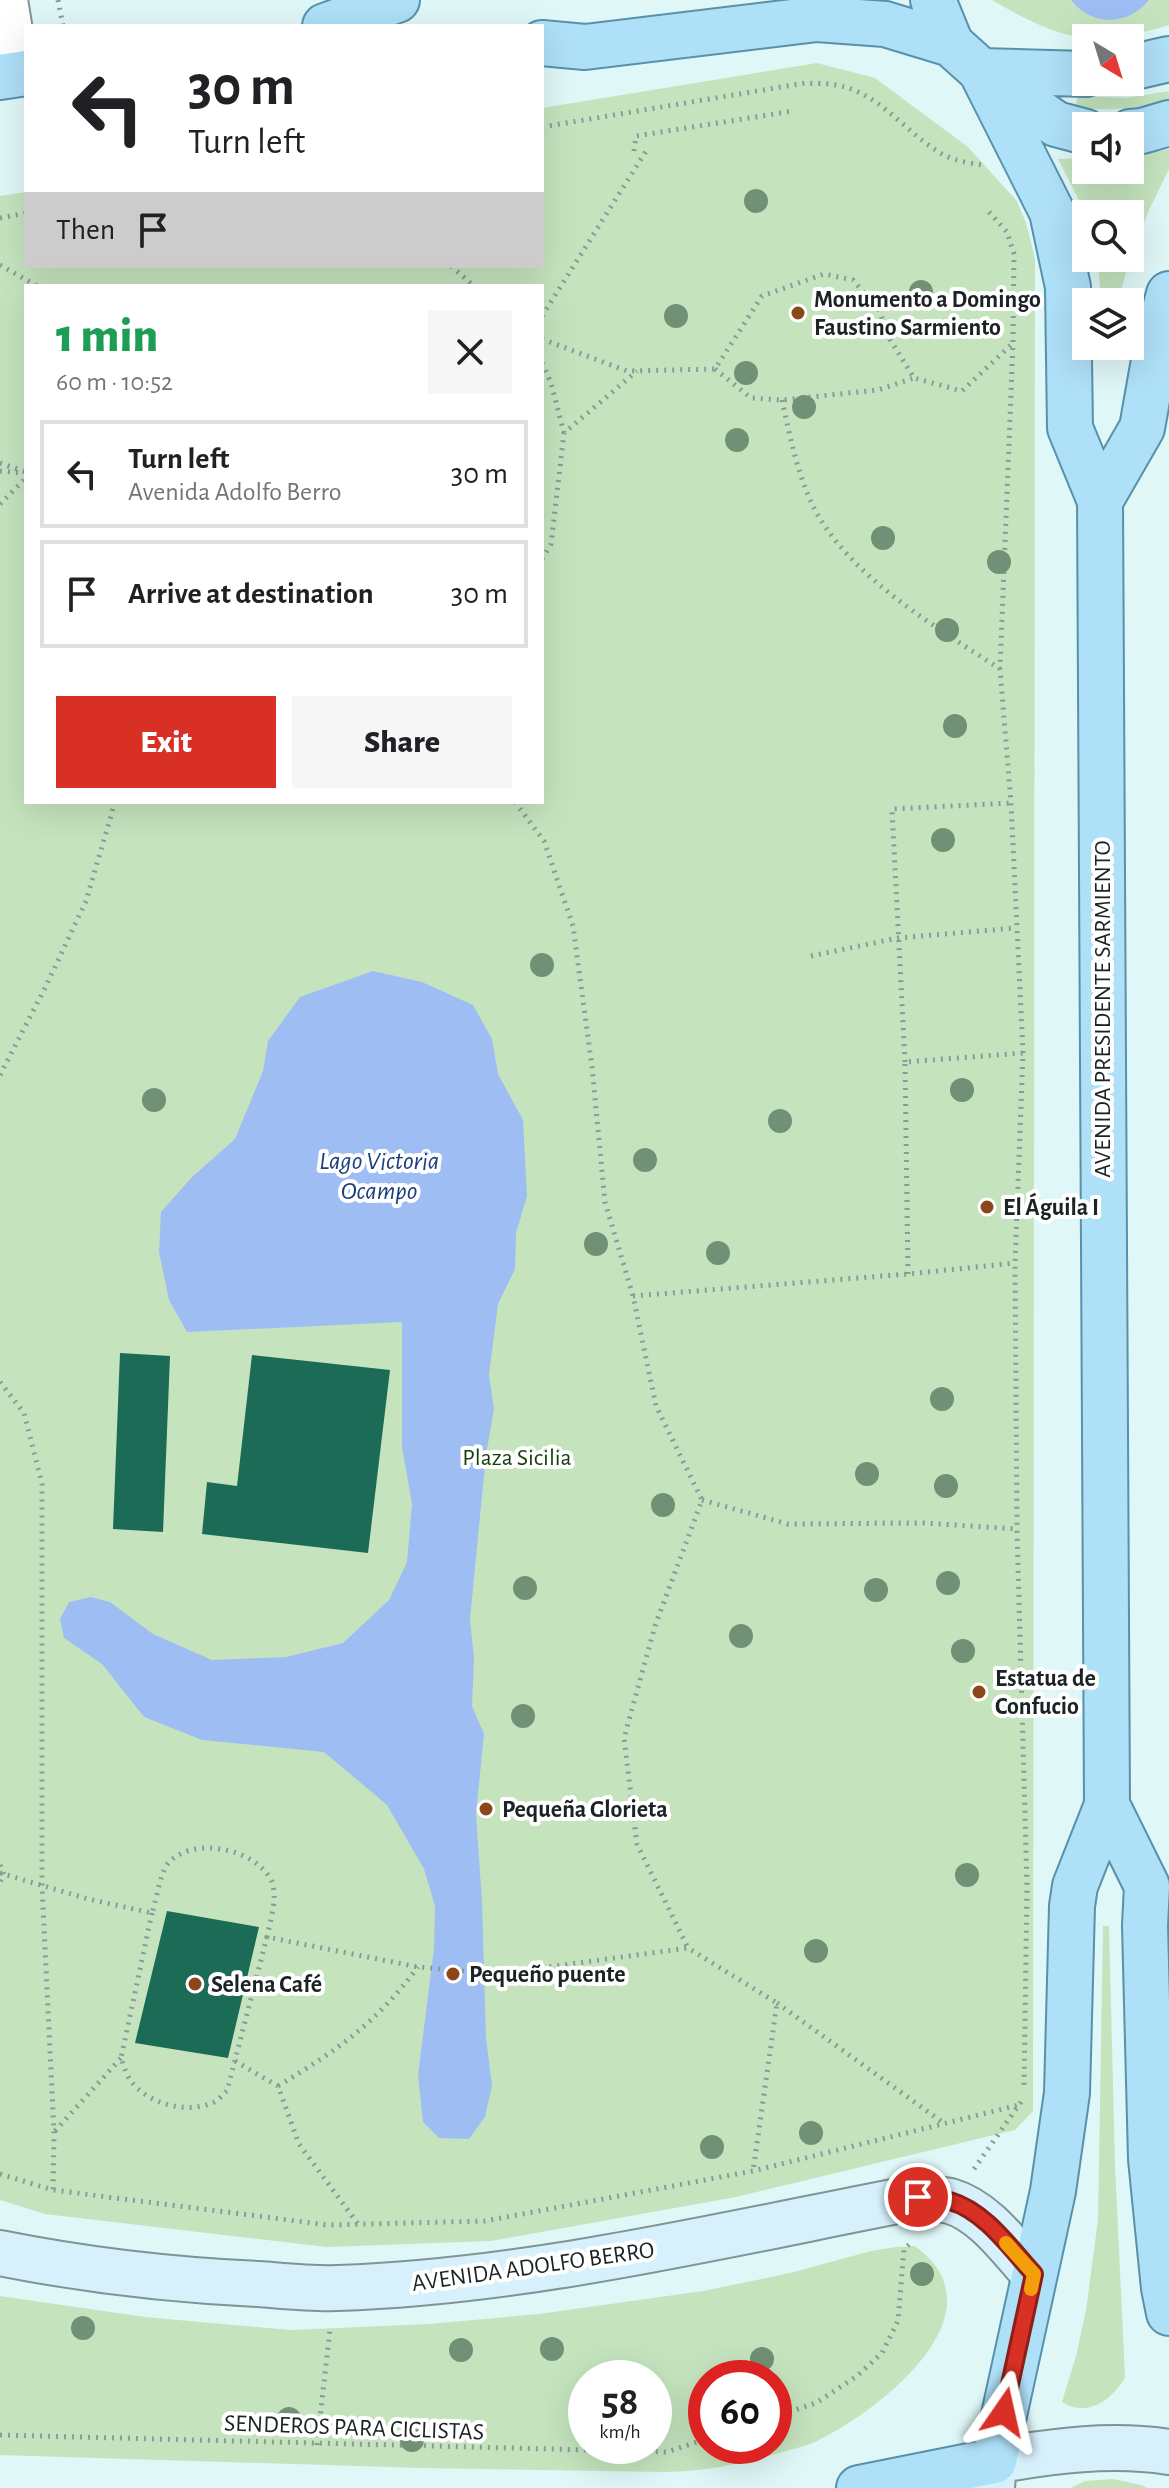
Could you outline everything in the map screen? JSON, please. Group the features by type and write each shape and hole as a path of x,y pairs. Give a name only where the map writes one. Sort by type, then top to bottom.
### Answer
{"main road":[{"path":"342,24 397,0"},
{"name":"AVENIDA PRESIDENTE SARMIENTO","path":"933,0 1052,212 1068,287 1070,428 1100,501 1107,1805 1075,1886 1067,2093 1053,2191 993,2475"},
{"path":"544,43 585,47 817,19 885,24 966,57 1072,72"},
{"path":"966,57 1056,124 1072,128"},
{"path":"1144,65 1169,59"},
{"path":"1144,130 1169,123"},
{"path":"1100,501 1142,428 1169,294"},
{"name":"AVENIDA PRESIDENTE SARMIENTO","path":"1107,1805 1147,1886 1145,1925 1151,2159 1169,2313"},
{"name":"AVENIDA ADOLFO BERRO","path":"0,2253 198,2281 334,2288 429,2283 608,2259 918,2197 951,2201 972,2212 1000,2236 1034,2274"},
{"path":"859,2488 993,2475 1049,2452 1105,2448 1169,2452"}],"street":[{"path":"5,0 14,75"}],"path":[{"path":"58,0 63,24"},
{"path":"544,127 805,83 838,85 879,104 948,157 979,165 1030,170"},
{"path":"634,151 636,136 793,111"},
{"path":"544,313 648,148"},
{"path":"0,2174 53,2190 328,2225 485,2221 753,2171 1020,2105 1025,2094 1027,1886 1017,1529 1015,1263 1023,1053 1011,803 1000,669 1014,254 1007,232 989,212"},
{"path":"0,218 24,213"},
{"path":"0,265 33,284"},
{"path":"453,268 472,284"},
{"path":"715,369 762,296 824,274 853,280 879,310 889,338 914,378"},
{"path":"544,340 627,371 715,369 751,398 782,400 878,390 914,378 962,391 1013,343"},
{"path":"544,367 564,433 551,544 544,556"},
{"path":"564,433 638,371"},
{"path":"782,400 796,461 814,507 848,557 922,618 1000,669"},
{"path":"0,463 24,474"},
{"path":"0,471 24,475"},
{"path":"0,504 24,477"},
{"path":"908,1274 905,1062 892,809 1011,803"},
{"path":"0,1075 86,901 114,804"},
{"path":"516,804 544,841 573,926 592,1067 605,1202 633,1296 656,1406 702,1500 655,1626 624,1738 637,1844 688,1948 777,2003 946,2125"},
{"path":"811,956 898,938 1015,928"},
{"path":"905,1062 1023,1053"},
{"path":"633,1296 1015,1263"},
{"path":"0,1382 24,1413 42,1484 42,1886 54,2132 53,2190"},
{"path":"702,1500 788,1524 924,1523 1017,1529"},
{"path":"54,2132 121,2058 152,1913 166,1866 179,1855 214,1847 248,1857 262,1868 272,1884 274,1902 227,2091 214,2103 178,2106 160,2103 143,2094 129,2080 121,2058"},
{"path":"0,1865 0,1882"},
{"path":"2,1874 88,1899 152,1913"},
{"path":"267,1937 420,1967 497,1974 688,1948"},
{"path":"278,2086 334,2052 370,2023 420,1967"},
{"path":"753,2171 777,2003"},
{"path":"235,2061 278,2086 299,2144 358,2224"},
{"path":"317,2445 334,2288"},
{"path":"792,2411 816,2403 857,2376 882,2353"},
{"name":"SENDEROS PARA CICLISTAS","path":"0,2435 667,2452 688,2445"}],"green space":[{"path":"992,0 1169,0 1169,25 1144,31 1144,24 1072,24 1072,35 1016,14"},
{"name":"Plaza Sicilia","path":"817,63 875,78 968,147 1017,201 1035,258 1033,2111 1015,2130 736,2197 491,2241 327,2247 45,2214 0,2200 0,196 24,192 24,268 544,268 544,108"},
{"path":"1169,91 1169,102 1123,108 1076,109 1077,96 1126,98"},
{"path":"1169,149 1169,169 1144,223 1144,200 1079,200 1058,159 1072,158 1072,184 1144,184 1144,154"},
{"path":"1099,272 1126,272 1122,288 1100,288"},
{"path":"1103,1926 1109,1926 1115,2165 1125,2377 1106,2399 1081,2408 1062,2402 1086,2310 1098,2220"},
{"path":"915,2246 940,2272 947,2301 940,2330 923,2358 899,2384 870,2408 815,2442 792,2449 792,2360 688,2360 688,2464 736,2464 667,2472 0,2455 0,2296 145,2317 291,2330 429,2324 539,2314 703,2291 790,2273 871,2251"},
{"path":"1113,2479 1147,2488 1070,2488 1085,2481"}],"water":[{"path":"1071,0 1149,0 1131,15 1110,20 1089,15"},
{"name":"Lago Victoria Ocampo","path":"373,971 422,982 473,1005 492,1039 498,1074 523,1120 527,1196 516,1233 515,1269 498,1304 489,1375 494,1409 486,1455 470,1619 474,1659 472,1706 484,1734 476,1814 486,2038 492,2086 485,2117 469,2139 439,2138 423,2122 418,2075 434,1948 435,1906 424,1869 387,1805 324,1752 202,1740 144,1717 102,1664 64,1638 60,1619 69,1602 91,1597 110,1602 153,1634 212,1660 286,1657 343,1643 389,1600 407,1562 412,1504 402,1447 402,1322 187,1332 169,1300 159,1252 161,1212 191,1178 235,1139 263,1071 268,1041 300,997"}],"building":[{"path":"120,1353 170,1356 163,1532 113,1529"},
{"path":"252,1355 390,1370 368,1553 202,1534 207,1482 237,1486"},
{"path":"167,1911 259,1927 228,2058 135,2043"}],"slow traffic":[{"path":"1006,2243 1034,2274 1031,2289"}],"place":[{"name":"Monumento a Domingo Faustino Sarmiento","path":"798,313"},
{"name":"El Águila I","path":"987,1207"},
{"name":"Estatua de Confucio","path":"979,1692"},
{"name":"Pequeña Glorieta","path":"486,1809"},
{"name":"Pequeño puente","path":"453,1974"},
{"name":"Selena Café","path":"195,1984"}],"route":[{"path":"918,2197 951,2201 972,2212 1000,2236 1034,2274 1004,2412"}]}
